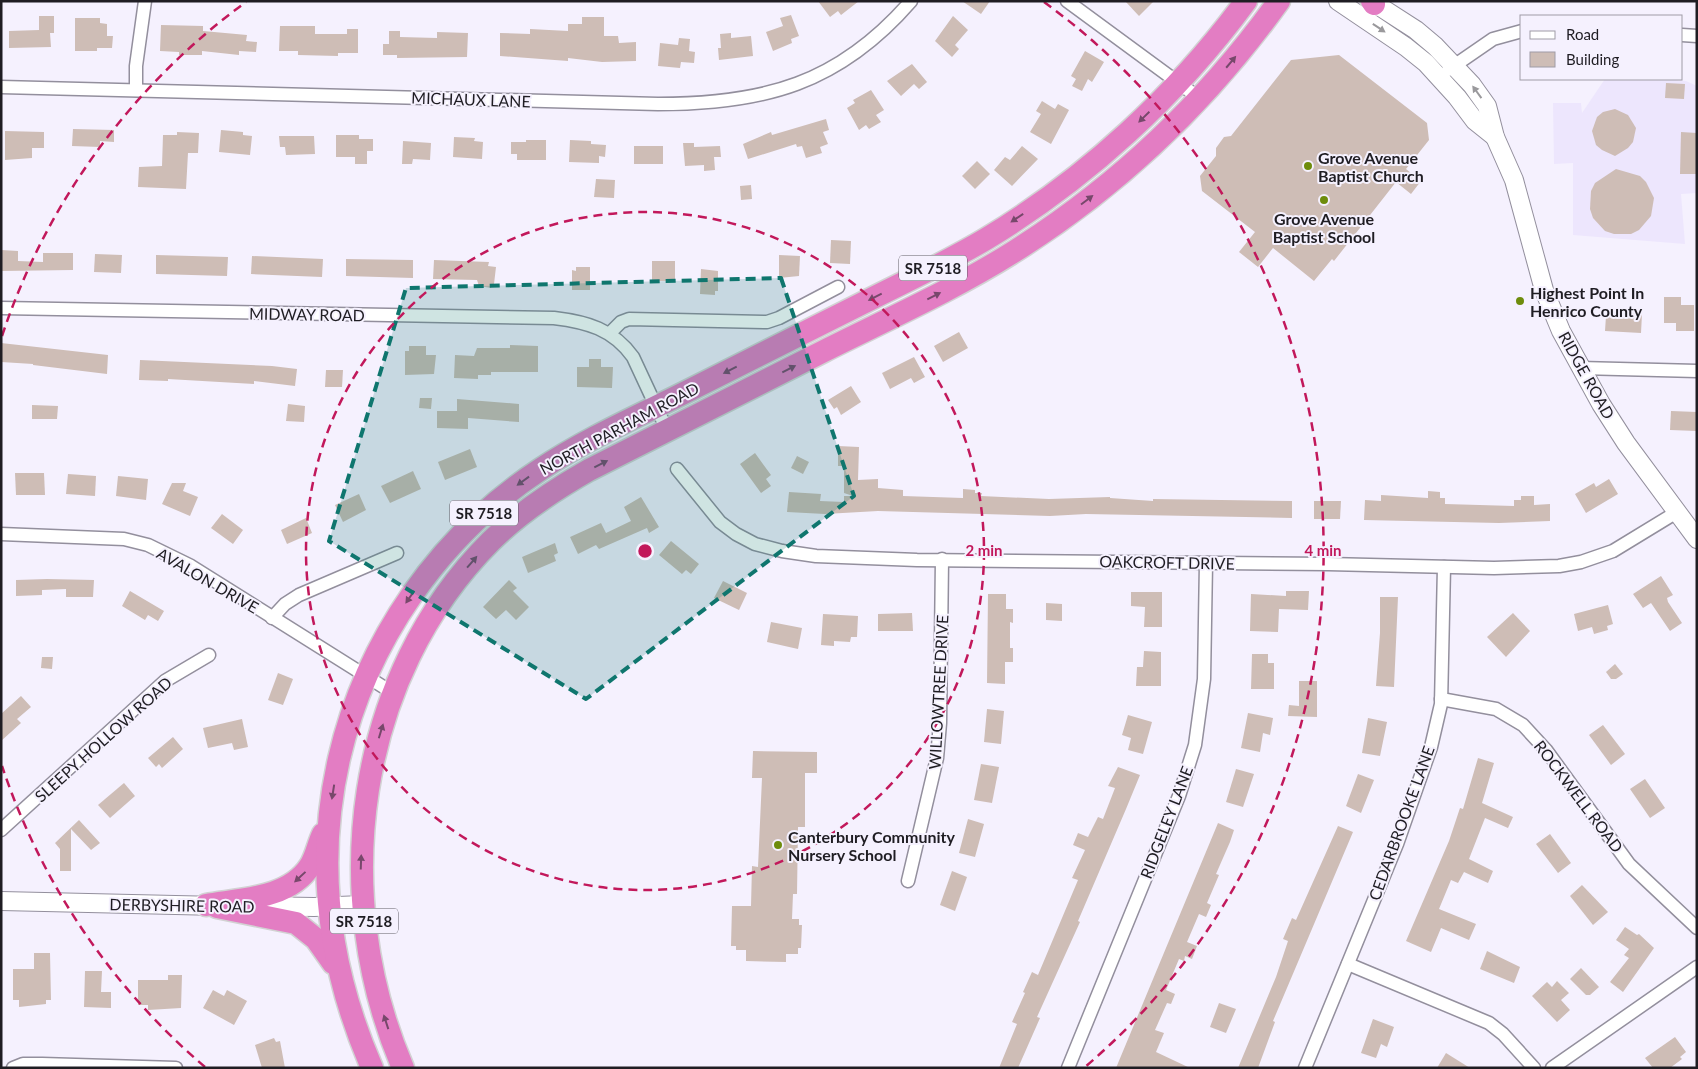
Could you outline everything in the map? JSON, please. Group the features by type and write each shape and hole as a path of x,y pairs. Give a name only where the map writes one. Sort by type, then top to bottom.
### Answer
{"highway":[{"name":"NORTH PARHAM ROAD","path":"372,1068 352,1017 339,971 329,907 329,819 340,754 366,677 392,626 419,585 452,545 479,517 542,467 578,446 933,268 986,239 1050,196 1132,128 1179,83 1246,1"},
{"name":"NORTH PARHAM ROAD","path":"402,1068 376,990 362,905 360,864 365,804 379,735 394,693 421,634 470,564 492,541 535,504 561,486 967,279 1014,251 1101,189 1140,156 1199,98 1250,40 1278,1"},
{"path":"206,905 274,892 294,883 311,865 329,819"},
{"path":"206,905 296,923 316,938 339,971"}],"street":[{"path":"136,90 136,66 145,1"},
{"name":"MICHAUX LANE","path":"1,87 658,104 736,101 770,94 824,72 865,46 911,1"},
{"path":"1067,1 1199,98"},
{"name":"RIDGE ROAD","path":"1338,1 1406,47 1440,77 1475,120 1495,137"},
{"name":"RIDGE ROAD","path":"1372,2 1416,30 1454,65 1487,106 1495,137 1514,180 1544,290 1580,368 1626,443 1697,539"},
{"path":"1440,77 1454,65 1493,39 1520,32"},
{"path":"1683,35 1697,36"},
{"path":"610,333 621,322 629,319 767,322 779,318 838,287"},
{"name":"MIDWAY ROAD","path":"1,308 554,318 579,321 610,333 626,348 633,357 668,430"},
{"path":"1580,368 1697,371"},
{"name":"OAKCROFT DRIVE","path":"677,469 720,522 736,534 755,544 782,551 816,556 942,560 1531,567 1581,562 1613,551 1677,512"},
{"name":"AVALON DRIVE","path":"1,534 124,539 148,545 190,566 394,693"},
{"path":"272,618 285,604 299,595 397,553"},
{"name":"WILLOWTREE DRIVE","path":"908,881 937,758 941,704 942,560"},
{"name":"RIDGELEY LANE","path":"1068,1068 1179,796 1195,745 1204,679 1206,563"},
{"name":"CEDARBROOKE LANE","path":"1305,1068 1416,791 1430,747 1441,699 1444,567"},
{"name":"SLEEPY HOLLOW ROAD","path":"1,830 165,681 209,655"},
{"name":"ROCKWELL ROAD","path":"1441,699 1496,709 1523,725 1546,750 1629,864 1674,909 1697,928"},
{"name":"DERBYSHIRE ROAD","path":"1,901 329,907 362,905"},
{"path":"1348,964 1489,1023 1503,1034 1534,1068"},
{"path":"1552,1068 1697,967"},
{"path":"13,1068 23,1064 176,1068"}],"highlighted area":[{"path":"781,278 854,496 586,699 329,541 406,288"}],"shaded area":[{"path":"1604,80 1675,80 1686,81 1697,86 1697,193 1681,194 1685,244 1573,235 1573,163 1554,164 1553,103 1581,103 1582,113"}],"building":[{"path":"818,1 859,1 841,15 838,11 830,17"},
{"path":"962,1 990,1 981,14"},
{"path":"1125,1 1154,1 1139,16"},
{"path":"791,15 799,36 791,39 792,43 773,51 766,32 783,26 780,18"},
{"path":"39,16 54,16 54,33 50,33 51,47 9,48 9,31 39,30"},
{"path":"953,16 968,30 955,45 959,49 952,57 935,41"},
{"path":"582,17 604,17 604,36 618,36 619,43 636,42 636,61 602,62 568,58 568,61 500,56 500,33 530,34 530,29 568,31 568,24 582,24"},
{"path":"75,18 100,18 100,23 107,24 107,36 113,36 112,48 97,48 97,51 75,51"},
{"path":"161,25 203,26 203,31 247,35 246,41 257,42 256,52 239,51 239,55 202,51 202,55 179,55 179,52 160,51"},
{"path":"280,26 315,26 315,34 347,34 347,29 358,29 358,53 338,53 338,56 298,55 298,51 279,51"},
{"path":"389,31 400,31 400,37 437,38 437,32 468,33 467,57 397,58 397,55 383,55 383,44 389,44"},
{"path":"731,33 731,38 751,36 753,56 719,60 718,48 721,48 720,34"},
{"path":"679,38 690,39 689,51 695,52 694,63 681,62 680,68 658,66 660,43 678,45"},
{"path":"1085,51 1104,62 1092,82 1088,79 1082,91 1072,86 1076,79 1071,76"},
{"name":"Grove Avenue Baptist Church","path":"1339,55 1427,123 1429,140 1406,169 1421,181 1411,194 1396,182 1334,261 1332,259 1314,281 1273,248 1258,267 1239,252 1255,232 1202,191 1200,176 1216,156 1216,148 1224,137 1231,136 1291,60"},
{"path":"912,64 927,82 919,89 914,84 901,96 887,81"},
{"path":"1666,83 1685,84 1684,99 1665,98"},
{"path":"871,90 884,110 876,115 881,122 869,129 866,125 859,130 847,108 855,103 853,100"},
{"path":"1042,101 1055,109 1058,104 1069,110 1051,144 1030,132 1041,114 1036,111"},
{"path":"1615,109 1628,115 1636,128 1633,142 1628,148 1615,156 1596,145 1592,131 1597,117 1603,112"},
{"path":"826,119 829,130 823,132 828,144 820,147 822,153 806,158 802,146 797,147 796,144 748,159 743,144 771,132 772,135"},
{"path":"73,129 114,130 114,142 100,141 100,147 72,146"},
{"path":"221,130 243,132 243,135 252,136 250,155 219,152"},
{"path":"5,131 44,132 44,148 32,148 32,158 5,160"},
{"path":"177,132 199,133 198,153 188,153 186,189 138,187 139,167 162,166 163,135 177,135"},
{"path":"1681,132 1697,133 1697,174 1680,174"},
{"path":"336,135 359,135 359,139 373,139 373,151 367,151 367,164 355,164 355,157 336,157"},
{"path":"279,136 314,136 315,154 286,155 285,147 280,147"},
{"path":"454,137 475,138 474,141 483,142 482,159 453,157"},
{"path":"526,140 546,140 546,160 517,160 517,154 511,154 511,142 526,142"},
{"path":"570,140 591,141 591,144 606,145 605,157 599,156 599,163 569,162"},
{"path":"403,141 431,143 430,160 413,159 412,164 402,164"},
{"path":"683,143 694,143 694,147 720,146 721,157 714,157 715,170 704,171 704,165 685,166"},
{"path":"634,146 663,146 663,164 634,164"},
{"path":"1022,146 1038,159 1012,186 994,170 1005,157 1010,160"},
{"path":"977,161 990,174 975,189 962,176"},
{"path":"1616,169 1640,176 1646,182 1654,198 1651,216 1639,230 1631,234 1614,234 1605,231 1593,218 1590,209 1591,191 1595,183"},
{"path":"596,179 615,180 614,198 594,197"},
{"path":"751,185 752,199 741,200 740,186"},
{"path":"831,240 851,241 850,264 830,263"},
{"path":"1,250 18,251 18,261 43,262 43,253 73,253 73,270 1,271"},
{"path":"95,254 122,255 121,273 94,272"},
{"path":"156,255 228,257 227,276 156,274"},
{"path":"779,255 800,256 799,276 779,278"},
{"path":"252,256 323,259 322,277 251,274"},
{"path":"346,259 413,260 413,278 346,276"},
{"path":"434,260 489,262 488,266 496,267 494,284 492,284 491,288 479,286 477,280 433,279"},
{"path":"652,261 675,261 675,281 652,281"},
{"path":"576,267 590,267 590,290 572,290 572,270 576,271"},
{"path":"701,269 718,271 718,291 715,291 715,295 700,294"},
{"path":"1664,297 1681,297 1681,305 1694,305 1694,331 1676,331 1676,323 1664,323"},
{"path":"1612,312 1642,314 1641,333 1605,331 1606,316 1611,316"},
{"path":"959,332 968,348 943,362 934,346"},
{"path":"1,343 108,355 107,374 33,364 1,362"},
{"path":"510,345 538,346 538,372 491,372 491,375 478,375 478,379 454,378 455,355 474,356 477,348 510,348"},
{"path":"409,346 426,346 426,355 436,355 434,374 405,375 405,351 409,351"},
{"path":"914,357 925,377 914,383 911,378 890,389 882,373"},
{"path":"589,359 601,359 601,367 613,367 612,388 577,387 577,367 589,367"},
{"path":"140,360 272,366 297,369 295,386 254,381 254,384 168,379 168,381 139,380"},
{"path":"326,370 343,370 342,387 325,387"},
{"path":"851,386 861,402 841,415 837,407 834,409 828,400"},
{"path":"420,398 432,398 431,409 419,408"},
{"path":"457,399 519,404 519,422 468,418 468,429 437,428 437,411 457,411"},
{"path":"288,404 305,406 304,422 286,421"},
{"path":"32,405 58,406 57,419 32,419"},
{"path":"1671,411 1697,412 1697,431 1670,430"},
{"path":"838,446 859,447 858,480 878,479 878,488 903,490 903,496 963,498 963,489 975,490 975,493 982,493 981,496 1049,499 1110,497 1153,501 1153,499 1292,501 1292,518 1086,514 1050,516 878,511 825,514 787,512 789,492 821,494 820,501 844,502 844,496 853,496 844,493 844,466 838,466"},
{"path":"470,449 477,467 445,480 438,462"},
{"path":"755,453 771,475 766,479 771,486 761,493 740,464"},
{"path":"797,456 809,462 803,474 791,468"},
{"path":"413,471 421,489 390,503 381,486"},
{"path":"15,473 44,473 45,495 16,495"},
{"path":"68,474 96,476 95,496 66,494"},
{"path":"118,476 148,479 146,500 116,496"},
{"path":"1609,479 1618,494 1586,513 1575,494 1594,483 1596,487"},
{"path":"172,483 186,483 183,491 198,497 190,516 162,504"},
{"path":"1428,491 1440,492 1440,498 1445,498 1445,504 1514,506 1514,500 1521,500 1521,496 1534,496 1534,505 1550,504 1550,521 1499,523 1364,520 1365,500 1381,501 1381,495 1428,498"},
{"path":"359,494 366,510 343,522 335,505"},
{"path":"641,497 659,527 649,533 647,528 599,549 596,545 578,554 570,537 601,523 606,533 631,521 624,507"},
{"path":"1314,501 1341,501 1340,519 1314,519"},
{"path":"222,514 243,530 233,544 211,528"},
{"path":"306,518 312,533 287,544 281,530"},
{"path":"671,541 699,564 691,574 686,570 682,574 659,555"},
{"path":"555,543 558,553 554,555 556,561 528,573 522,557"},
{"path":"1661,576 1673,595 1667,598 1668,602 1682,623 1670,631 1651,603 1643,608 1633,594"},
{"path":"16,580 94,580 93,597 66,597 66,589 42,590 42,595 16,596"},
{"path":"509,580 517,588 513,591 529,607 516,620 506,610 496,619 483,607"},
{"path":"723,581 747,593 739,610 714,598"},
{"path":"130,591 164,611 158,621 148,615 145,620 122,606"},
{"path":"1286,591 1309,591 1308,610 1279,609 1278,632 1250,631 1251,594 1286,596"},
{"path":"1131,592 1162,592 1162,627 1144,627 1145,607 1131,606"},
{"path":"988,594 1006,594 1006,609 1013,609 1013,623 1010,622 1010,648 1013,648 1013,662 1005,662 1005,684 987,683"},
{"path":"1380,597 1398,597 1394,687 1376,686 1380,633"},
{"path":"1046,603 1062,604 1062,621 1046,620"},
{"path":"1608,605 1613,624 1607,626 1608,630 1594,634 1592,627 1578,631 1574,614"},
{"path":"912,613 913,631 878,631 878,614"},
{"path":"1513,613 1530,631 1506,657 1487,637"},
{"path":"823,614 858,616 857,637 851,637 850,642 834,641 834,646 821,645"},
{"path":"771,622 802,628 798,649 767,642"},
{"path":"1144,651 1161,652 1161,686 1136,686 1137,667 1143,667"},
{"path":"1252,654 1268,654 1268,663 1274,663 1274,689 1251,689"},
{"path":"42,657 53,657 52,669 41,668"},
{"path":"1615,664 1623,674 1616,679 1611,679 1606,672"},
{"path":"278,673 293,679 283,705 268,700"},
{"path":"1299,681 1317,681 1317,717 1288,716 1289,705 1299,706"},
{"path":"21,696 31,707 17,719 21,723 1,741 1,714"},
{"path":"987,709 1004,711 1001,744 984,742"},
{"path":"1248,713 1273,718 1270,735 1263,733 1260,752 1241,748"},
{"path":"1128,715 1152,722 1143,754 1128,750 1131,738 1122,735"},
{"path":"1368,718 1387,722 1380,756 1362,753"},
{"path":"242,719 248,747 234,750 232,743 208,748 203,728"},
{"path":"1603,725 1625,754 1611,765 1589,735"},
{"path":"173,737 183,749 162,768 159,764 156,767 148,758"},
{"name":"Canterbury Community Nursery School","path":"753,751 817,752 817,773 805,773 805,827 798,827 797,894 793,894 792,919 799,919 799,925 802,925 801,948 798,948 798,954 786,954 786,962 746,961 746,950 736,950 736,946 731,946 732,906 751,906 752,866 758,867 762,778 752,778"},
{"path":"1478,758 1494,763 1482,803 1513,817 1508,828 1485,818 1469,859 1493,871 1488,883 1464,872 1458,883 1451,880 1439,909 1476,924 1469,940 1441,928 1431,952 1406,941 1449,841 1460,808 1463,809"},
{"path":"981,764 999,767 992,803 974,800"},
{"path":"1118,767 1140,775 1078,921 1080,922 1037,1017 1040,1018 1018,1068 999,1068 1017,1024 1012,1022 1025,993 1023,992 1032,972 1038,975 1078,880 1072,878 1085,850 1073,845 1078,833 1088,837 1098,817 1103,819 1115,788 1108,786"},
{"path":"1236,769 1254,774 1243,807 1226,802"},
{"path":"1358,774 1374,780 1361,813 1346,806"},
{"path":"1645,779 1665,808 1650,818 1630,789"},
{"path":"124,783 135,796 110,818 98,805"},
{"path":"968,819 984,824 975,857 959,853"},
{"path":"79,820 100,843 91,850 71,829 71,871 60,871 60,849 55,843"},
{"path":"1218,823 1234,830 1216,874 1219,875 1207,903 1211,905 1206,917 1199,914 1187,942 1197,946 1192,959 1185,956 1184,961 1179,959 1166,990 1175,994 1171,1004 1167,1003 1155,1030 1164,1033 1156,1052 1190,1068 1116,1068"},
{"path":"1338,826 1353,832 1273,1021 1275,1022 1258,1068 1238,1068 1276,977 1288,941 1283,939 1292,918 1296,920"},
{"path":"1550,834 1571,863 1558,873 1536,844"},
{"path":"952,871 967,877 955,911 940,905"},
{"path":"1582,885 1608,912 1593,925 1570,896"},
{"path":"1625,927 1637,935 1639,934 1654,948 1623,992 1610,982 1629,958 1624,955 1629,949 1616,940"},
{"path":"1487,951 1520,967 1514,983 1480,969"},
{"path":"34,953 50,953 51,1000 46,1000 46,1004 19,1007 19,1000 13,1000 13,969 34,969"},
{"path":"1581,968 1599,987 1590,995 1586,995 1570,979"},
{"path":"85,971 102,971 101,992 111,992 111,1008 84,1007"},
{"path":"168,975 182,975 181,1008 148,1010 148,1005 138,1005 138,980 168,980"},
{"path":"1557,981 1569,993 1561,1000 1570,1010 1557,1022 1532,996 1547,982 1552,987"},
{"path":"213,990 224,996 227,990 247,1001 234,1025 203,1008"},
{"path":"1219,1003 1236,1009 1226,1033 1210,1027"},
{"path":"1373,1019 1394,1027 1387,1047 1381,1044 1376,1058 1361,1053"},
{"path":"1675,1037 1686,1052 1680,1057 1682,1059 1670,1068 1653,1068 1645,1058"},
{"path":"274,1038 276,1042 280,1041 285,1068 262,1068 255,1045"},
{"path":"1446,1053 1470,1068 1437,1068"}],"place":[{"name":"Grove Avenue Baptist Church","path":"1308,166"},
{"name":"Grove Avenue Baptist School","path":"1324,200"},
{"name":"Highest Point In Henrico County","path":"1520,301"},
{"name":"Canterbury Community Nursery School","path":"778,845"}]}
